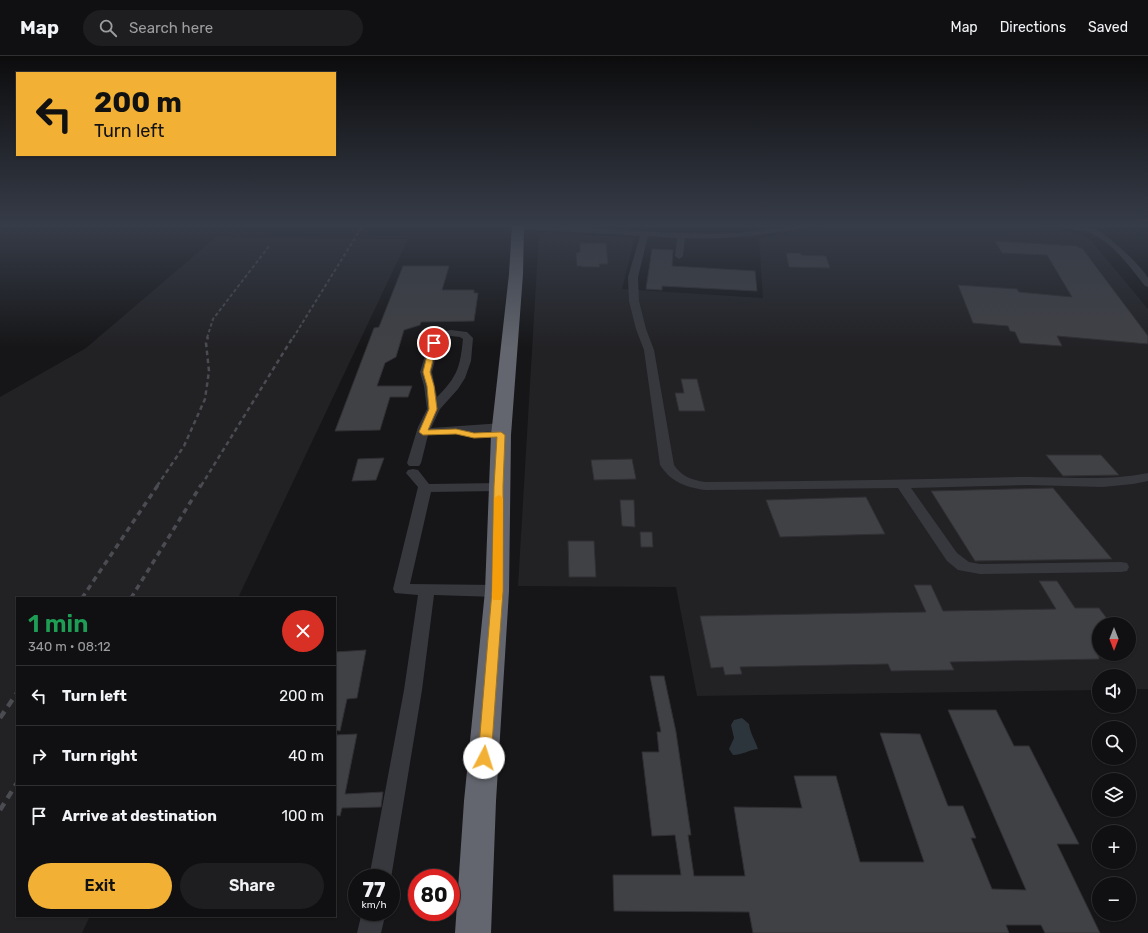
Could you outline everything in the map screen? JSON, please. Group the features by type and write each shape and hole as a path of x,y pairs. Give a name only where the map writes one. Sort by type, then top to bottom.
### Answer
{"highway":[{"path":"473,933 480,801 497,591 499,486 502,431 516,266"}],"street":[{"path":"636,266 633,277 634,301 641,329 649,350 667,465 670,471 683,481 705,486 902,484 1044,480 1114,481 1135,480 1148,476"},
{"path":"1132,266 1148,284"},
{"path":"433,409 430,386 426,372 434,343 441,335 451,333 463,334 468,338 462,372 456,383 433,409 423,432 413,468 424,486 431,488 499,486"},
{"path":"423,432 456,431 474,435 502,431"},
{"path":"902,484 952,557 964,566 980,569 1121,567"},
{"path":"424,486 401,589 497,591"},
{"path":"382,869 413,690 427,590"},
{"path":"369,933 372,921"}],"shaded area":[{"path":"182,266 395,266 238,597 16,597 16,917 90,917 82,933 0,933 0,397 86,348"},
{"path":"537,266 628,266 622,289 763,298 761,266 1112,266 1148,309 1148,689 1136,689 1136,669 1092,669 1092,690 697,696 676,587 518,586"},
{"path":"742,718 749,724 758,749 733,755 729,749 734,738 731,725 734,720"}],"building":[{"path":"403,266 449,266 442,290 474,290 474,293 478,293 474,321 421,322 420,325 404,330 396,357 385,363 377,386 412,386 408,397 390,397 380,430 335,431 374,328 379,327"},
{"path":"577,266 600,266 600,267 582,267"},
{"path":"649,266 672,266 755,271 757,291 662,286 662,290 646,289"},
{"path":"829,266 830,268 789,267"},
{"path":"1054,266 1095,266 1148,336 1148,344 1057,336 1062,346 1020,343 1015,332 1010,331 1008,326 973,323 958,285 1017,289 1019,292 1072,297"},
{"path":"681,379 697,379 705,411 679,411 675,393 684,393"},
{"path":"1046,455 1101,455 1119,475 1063,476"},
{"path":"384,458 376,480 352,481 358,459"},
{"path":"632,459 636,479 594,480 591,460"},
{"path":"1053,488 1112,559 975,561 931,491"},
{"path":"866,497 885,534 780,537 766,500"},
{"path":"620,500 634,500 635,527 622,526"},
{"path":"640,532 652,532 653,547 641,547"},
{"path":"568,541 594,541 596,577 569,577"},
{"path":"1039,581 1057,581 1075,608 1099,608 1106,617 1092,617 1092,659 950,662 954,670 891,671 888,664 740,667 742,674 725,675 723,667 711,668 700,616 926,612 914,585 931,585 943,611 1056,609"},
{"path":"366,650 357,698 347,699 340,731 336,730 336,652"},
{"path":"650,676 664,676 676,732 691,835 688,835 694,876 745,876 734,807 802,808 794,776 836,776 860,862 924,862 880,733 920,734 948,806 963,806 976,838 971,838 992,889 1026,890 948,710 996,710 1014,746 1029,746 1079,844 1057,844 1092,916 1092,921 1094,921 1100,933 1045,933 1041,925 1006,925 1009,933 753,933 749,912 614,911 613,875 681,875 675,835 652,836 642,752 659,752 657,732 661,732"},
{"path":"357,734 345,794 383,792 381,807 342,808 340,816 336,815 336,735"}],"railway":[{"path":"207,338 213,319 254,266"},
{"path":"293,338 338,266"},
{"path":"157,486 184,446 205,399 209,371 206,343 208,337"},
{"path":"201,486 293,337"},
{"path":"83,597 158,485"},
{"path":"132,597 201,485"},
{"path":"0,718 16,694"},
{"path":"0,810 16,785"}],"slow traffic":[{"path":"497,597 499,498"}],"route":[{"path":"434,343 426,372 430,386 433,409 423,432 456,431 474,435 501,435 497,591 484,758"}]}
